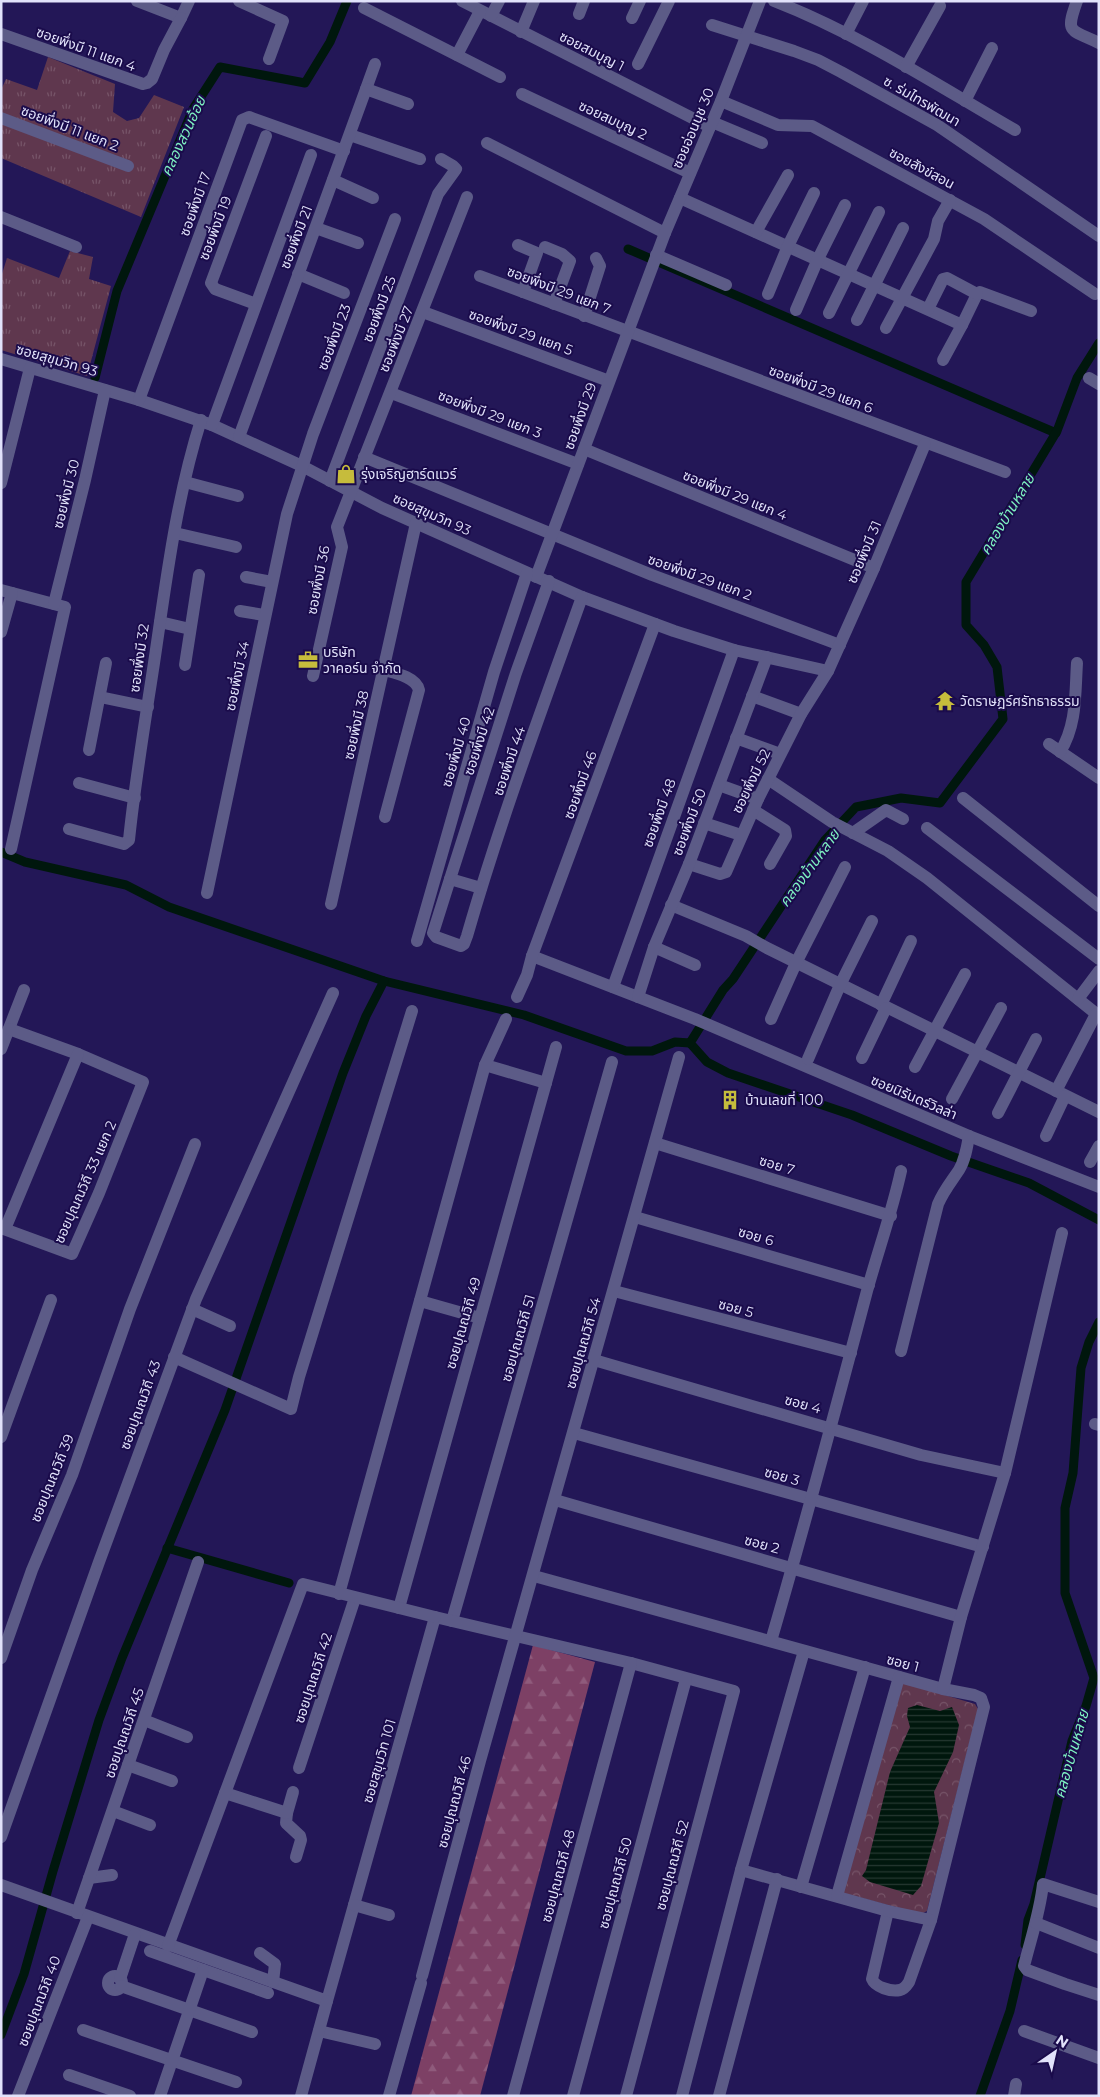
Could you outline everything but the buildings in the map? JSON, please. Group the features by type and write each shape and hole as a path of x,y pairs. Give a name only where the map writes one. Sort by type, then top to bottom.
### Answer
{"street":[{"path":"137,1 181,18"},
{"name":"ซอยพึ่งมี 11 แยก 4","path":"1,34 143,84 152,79 164,50 189,1"},
{"path":"239,1 284,21 269,59"},
{"name":"ซอยสมบุญ 1","path":"462,1 711,125 762,143"},
{"path":"458,55 485,14 499,1"},
{"path":"521,32 534,1"},
{"path":"579,14 584,1"},
{"path":"632,18 640,1"},
{"path":"638,64 669,1"},
{"name":"ซอยอ่อนนุช 30","path":"655,259 721,101 760,1"},
{"path":"774,1 807,14 846,34 1016,130"},
{"path":"846,34 863,1"},
{"path":"1077,1 1069,22 1070,27 1099,44"},
{"path":"906,67 940,6"},
{"path":"364,8 500,77"},
{"name":"ซ. ร่มไทรพัฒนา","path":"712,25 818,60 937,125 1099,236"},
{"path":"965,101 992,48"},
{"name":"ซอยพึ่งมี 21","path":"239,437 375,64"},
{"path":"366,89 408,104"},
{"name":"ซอยสมบุญ 2","path":"522,94 690,173"},
{"name":"ซอยสังข์สอน","path":"721,101 778,125 812,126 984,219 1095,294"},
{"name":"ซอยพึ่งมี 17","path":"139,400 242,120 249,117 344,151"},
{"name":"ซอยพึ่งมี 11 แยก 2","path":"1,118 128,166"},
{"path":"350,135 420,160"},
{"name":"ซอยพึ่งมี 19","path":"256,304 215,289 211,283 266,136"},
{"path":"488,143 665,232"},
{"path":"207,423 256,304 311,155"},
{"name":"ซอยพึ่งมี 25","path":"330,481 438,194 456,170 441,159"},
{"path":"756,232 788,174"},
{"path":"333,180 373,198"},
{"path":"768,294 788,246 814,193"},
{"name":"ซอยพึ่งมี 27","path":"350,491 391,393 467,197"},
{"path":"680,198 962,325"},
{"path":"886,328 934,239 938,221 950,200"},
{"path":"796,310 845,205"},
{"path":"829,313 879,212"},
{"path":"1,217 76,247"},
{"name":"ซอยพึ่งมี 23","path":"302,466 395,219"},
{"path":"316,228 358,244"},
{"path":"857,320 903,228"},
{"path":"518,246 537,253 523,292"},
{"path":"545,247 562,254 570,261 554,304"},
{"path":"584,316 600,266 596,258"},
{"path":"655,259 726,285"},
{"name":"ซอยพึ่งมี 29","path":"532,575 552,535 655,259"},
{"path":"298,274 344,293"},
{"name":"ซอยพึ่งมี 29 แยก 7","path":"480,276 627,332"},
{"path":"928,309 943,279 947,278 977,294 982,292 1030,311"},
{"path":"943,360 977,294"},
{"name":"ซอยพึ่งมี 29 แยก 5","path":"423,312 609,381"},
{"name":"ซอยพึ่งมี 29 แยก 6","path":"627,332 925,444 1005,472"},
{"name":"ซอยสุขุมวิท 93","path":"1,359 139,400 207,423 302,466 416,523 582,597 734,650 828,671"},
{"path":"1,483 30,368"},
{"name":"ซอยพึ่งมี 30","path":"54,604 105,390"},
{"name":"ซอยพึ่งมี 29 แยก 3","path":"391,393 578,464"},
{"name":"ซอยพึ่งมี 32","path":"69,829 124,844 127,842 174,533 191,450 207,423"},
{"name":"ซอยพึ่งมี 31","path":"828,671 874,568 925,444"},
{"name":"ซอยพึ่งมี 29 แยก 4","path":"584,449 874,568"},
{"name":"ซอยพึ่งมี 29 แยก 2","path":"364,457 652,575 840,645"},
{"name":"ซอยพึ่งมี 34","path":"208,893 264,615 287,514 302,466"},
{"path":"185,482 238,496"},
{"name":"ซอยพึ่งมี 36","path":"313,676 342,547 337,527 350,491"},
{"name":"ซอยพึ่งมี 38","path":"331,904 416,523"},
{"path":"174,533 236,547"},
{"path":"185,664 199,575"},
{"name":"ซอยพึ่งมี 40","path":"417,941 494,672 532,575"},
{"path":"246,577 272,582"},
{"name":"ซอยพึ่งมี 42","path":"467,936 464,944 461,946 436,937 434,934 516,673 549,582"},
{"path":"1,632 7,592 65,607 11,849"},
{"name":"ซอยพึ่งมี 44","path":"467,936 481,888 582,597"},
{"path":"240,611 264,615"},
{"path":"160,622 190,629"},
{"name":"ซอยพึ่งมี 46","path":"517,997 527,975 532,956 655,624"},
{"name":"ซอยพึ่งมี 48","path":"613,987 734,650"},
{"name":"ซอยพึ่งมี 50","path":"638,997 654,946 689,864 767,657"},
{"path":"89,750 106,663"},
{"path":"1060,752 1069,739 1073,723 1077,663"},
{"path":"384,670 406,677 418,686 419,690 385,817"},
{"name":"ซอยพึ่งมี 52","path":"689,864 724,874 780,754 801,714 828,671"},
{"path":"752,696 801,714"},
{"path":"100,697 148,707"},
{"path":"736,738 780,754"},
{"path":"1048,744 1099,778"},
{"path":"768,779 843,828 888,851 927,878 1097,1015 1061,1094 1046,1136"},
{"path":"79,783 135,798"},
{"path":"719,785 756,805 785,830 786,836 770,864"},
{"path":"963,798 1099,906"},
{"path":"843,828 886,810 903,819"},
{"path":"704,823 742,834"},
{"path":"927,828 1099,959"},
{"path":"772,1019 796,963 845,867"},
{"path":"450,879 481,888"},
{"path":"670,905 746,936 840,985 1099,1112"},
{"path":"808,1059 840,985 872,921"},
{"path":"862,1058 912,941"},
{"path":"654,946 695,966"},
{"name":"ซอยนิรันดร์วิลล่า","path":"532,956 695,1019 969,1136 1099,1186"},
{"path":"1078,999 1099,971"},
{"path":"915,1068 965,974"},
{"path":"1,1049 24,990"},
{"name":"ซอยปุณณวิถี 43","path":"1,1837 192,1309 333,993"},
{"path":"952,1099 1002,1008"},
{"path":"174,1358 291,1409 299,1377 412,1011"},
{"path":"339,1594 485,1066 506,1019"},
{"path":"3,1229 78,1054 9,1029"},
{"path":"998,1113 1036,1039"},
{"name":"ซอยปุณณวิถี 49","path":"399,1608 556,1047"},
{"name":"ซอยปุณณวิถี 33 แยก 2","path":"3,1229 72,1254 99,1193 143,1082 78,1054"},
{"name":"ซอยปุณณวิถี 54","path":"516,1637 679,1057"},
{"name":"ซอยปุณณวิถี 51","path":"452,1621 612,1062"},
{"path":"485,1066 546,1084"},
{"path":"901,1352 938,1204 945,1187 960,1169 967,1151 969,1136"},
{"name":"ซอย 7","path":"656,1142 890,1216"},
{"name":"ซอยปุณณวิถี 39","path":"1,1658 32,1570 72,1475 130,1309 195,1144"},
{"path":"1090,1162 1099,1146"},
{"path":"771,1641 832,1428 901,1171"},
{"name":"ซอย 6","path":"635,1217 869,1285"},
{"path":"943,1689 961,1617 1005,1473 1062,1233"},
{"name":"ซอย 5","path":"614,1291 851,1353"},
{"path":"1,1437 51,1300"},
{"path":"420,1301 480,1318"},
{"path":"192,1309 230,1326"},
{"name":"ซอย 4","path":"594,1360 921,1455 1005,1473"},
{"name":"ซอย 3","path":"574,1433 983,1547"},
{"name":"ซอย 2","path":"555,1500 961,1617"},
{"name":"ซอยปุณณวิถี 45","path":"82,1915 89,1878 198,1562"},
{"name":"ซอย 1","path":"534,1576 865,1668 981,1698 984,1707 931,1920 909,1982 899,1991 878,1987 872,1979 888,1911"},
{"path":"168,1946 303,1584 516,1637 632,1663 686,1679"},
{"name":"ซอยปุณณวิถี 42","path":"299,1768 355,1598"},
{"name":"ซอยสุขุมวิท 101","path":"301,2096 434,1617"},
{"name":"ซอยปุณณวิถี 46","path":"389,2096 516,1637"},
{"path":"682,2096 741,1870 804,1651"},
{"name":"ซอยปุณณวิถี 48","path":"514,2096 632,1663"},
{"path":"801,1887 865,1668"},
{"path":"837,1896 899,1677"},
{"name":"ซอยปุณณวิถี 50","path":"573,2096 686,1679"},
{"name":"ซอยปุณณวิถี 52","path":"626,2096 734,1691 686,1679"},
{"path":"144,1720 187,1737"},
{"path":"128,1765 172,1781"},
{"path":"293,1792 287,1813 288,1826 298,1832 301,1840 296,1857"},
{"path":"225,1793 287,1813"},
{"path":"113,1811 150,1825"},
{"path":"741,1870 888,1911 931,1920"},
{"path":"89,1878 112,1874"},
{"path":"719,2096 777,1880"},
{"path":"1099,1902 1044,1884 1040,1910 1031,1934 1025,1968 1099,1995"},
{"path":"1,1885 131,1932 271,1987"},
{"path":"354,1905 389,1915"},
{"name":"ซอยปุณณวิถี 40","path":"18,2096 82,1915"},
{"path":"1036,1923 1099,1948"},
{"path":"131,1932 118,1980 189,2010 252,2032"},
{"path":"150,1951 203,1970 327,2001"},
{"path":"260,1953 275,1964 271,1987"},
{"path":"160,2096 203,1970"},
{"path":"83,2030 236,2082"},
{"path":"1024,2030 1099,2058"},
{"path":"319,2031 375,2044"},
{"path":"69,2075 130,2096"}],"green space":[{"path":"48,57 115,84 113,112 127,121 139,118 154,95 184,107 141,217 1,158 1,90 6,79 37,90"},
{"path":"70,251 93,257 89,279 111,286 87,376 1,350 1,277 7,258 59,278"},
{"path":"533,1645 595,1662 480,2096 411,2096"},
{"path":"901,1682 975,1704 978,1709 927,1911 921,1914 843,1893"}],"shaded area":[{"path":"917,1705 940,1711 952,1707 959,1725 953,1752 934,1792 939,1823 921,1886 913,1895 870,1882 862,1876 866,1870 890,1772 910,1727 907,1716 908,1708"}],"waterway":[{"name":"คลองสวนอ้อย","path":"95,378 117,291 193,109 220,67 305,83 330,42 347,1"},
{"path":"628,249 1056,433"},
{"name":"คลองบ้านหลาย","path":"1099,343 1077,378 1057,431 966,582 966,625 984,645 997,667 1003,719 940,803 901,798 856,807 825,840 733,979 723,990 690,1043 707,1062 728,1073 852,1115 951,1156 1029,1183 1099,1220"},
{"path":"1,852 25,862 126,885 169,907 384,981 524,1015 626,1051 652,1051 675,1042 690,1043"},
{"path":"1,2035 24,1974 99,1720 122,1658 225,1410 343,1073 366,1016 384,981"},
{"name":"คลองบ้านหลาย","path":"1025,1945 1028,1920 1034,1904 1072,1741 1086,1706 1094,1678 1065,1593 1065,1508 1073,1473 1081,1368 1089,1342 1099,1322"},
{"path":"167,1548 289,1583"},
{"name":"คลองบ้านหลาย","path":"980,2096 1010,2011 1022,1960"}],"place":[{"name":"รุ่งเจริญฮาร์ดแวร์","path":"346,474"},
{"name":"บริษัท วาคอร์น จำกัด","path":"308,660"},
{"name":"วัดราษฎร์ศรัทธาธรรม","path":"945,701"},
{"name":"บ้านเลขที่ 100","path":"730,1100"}]}
